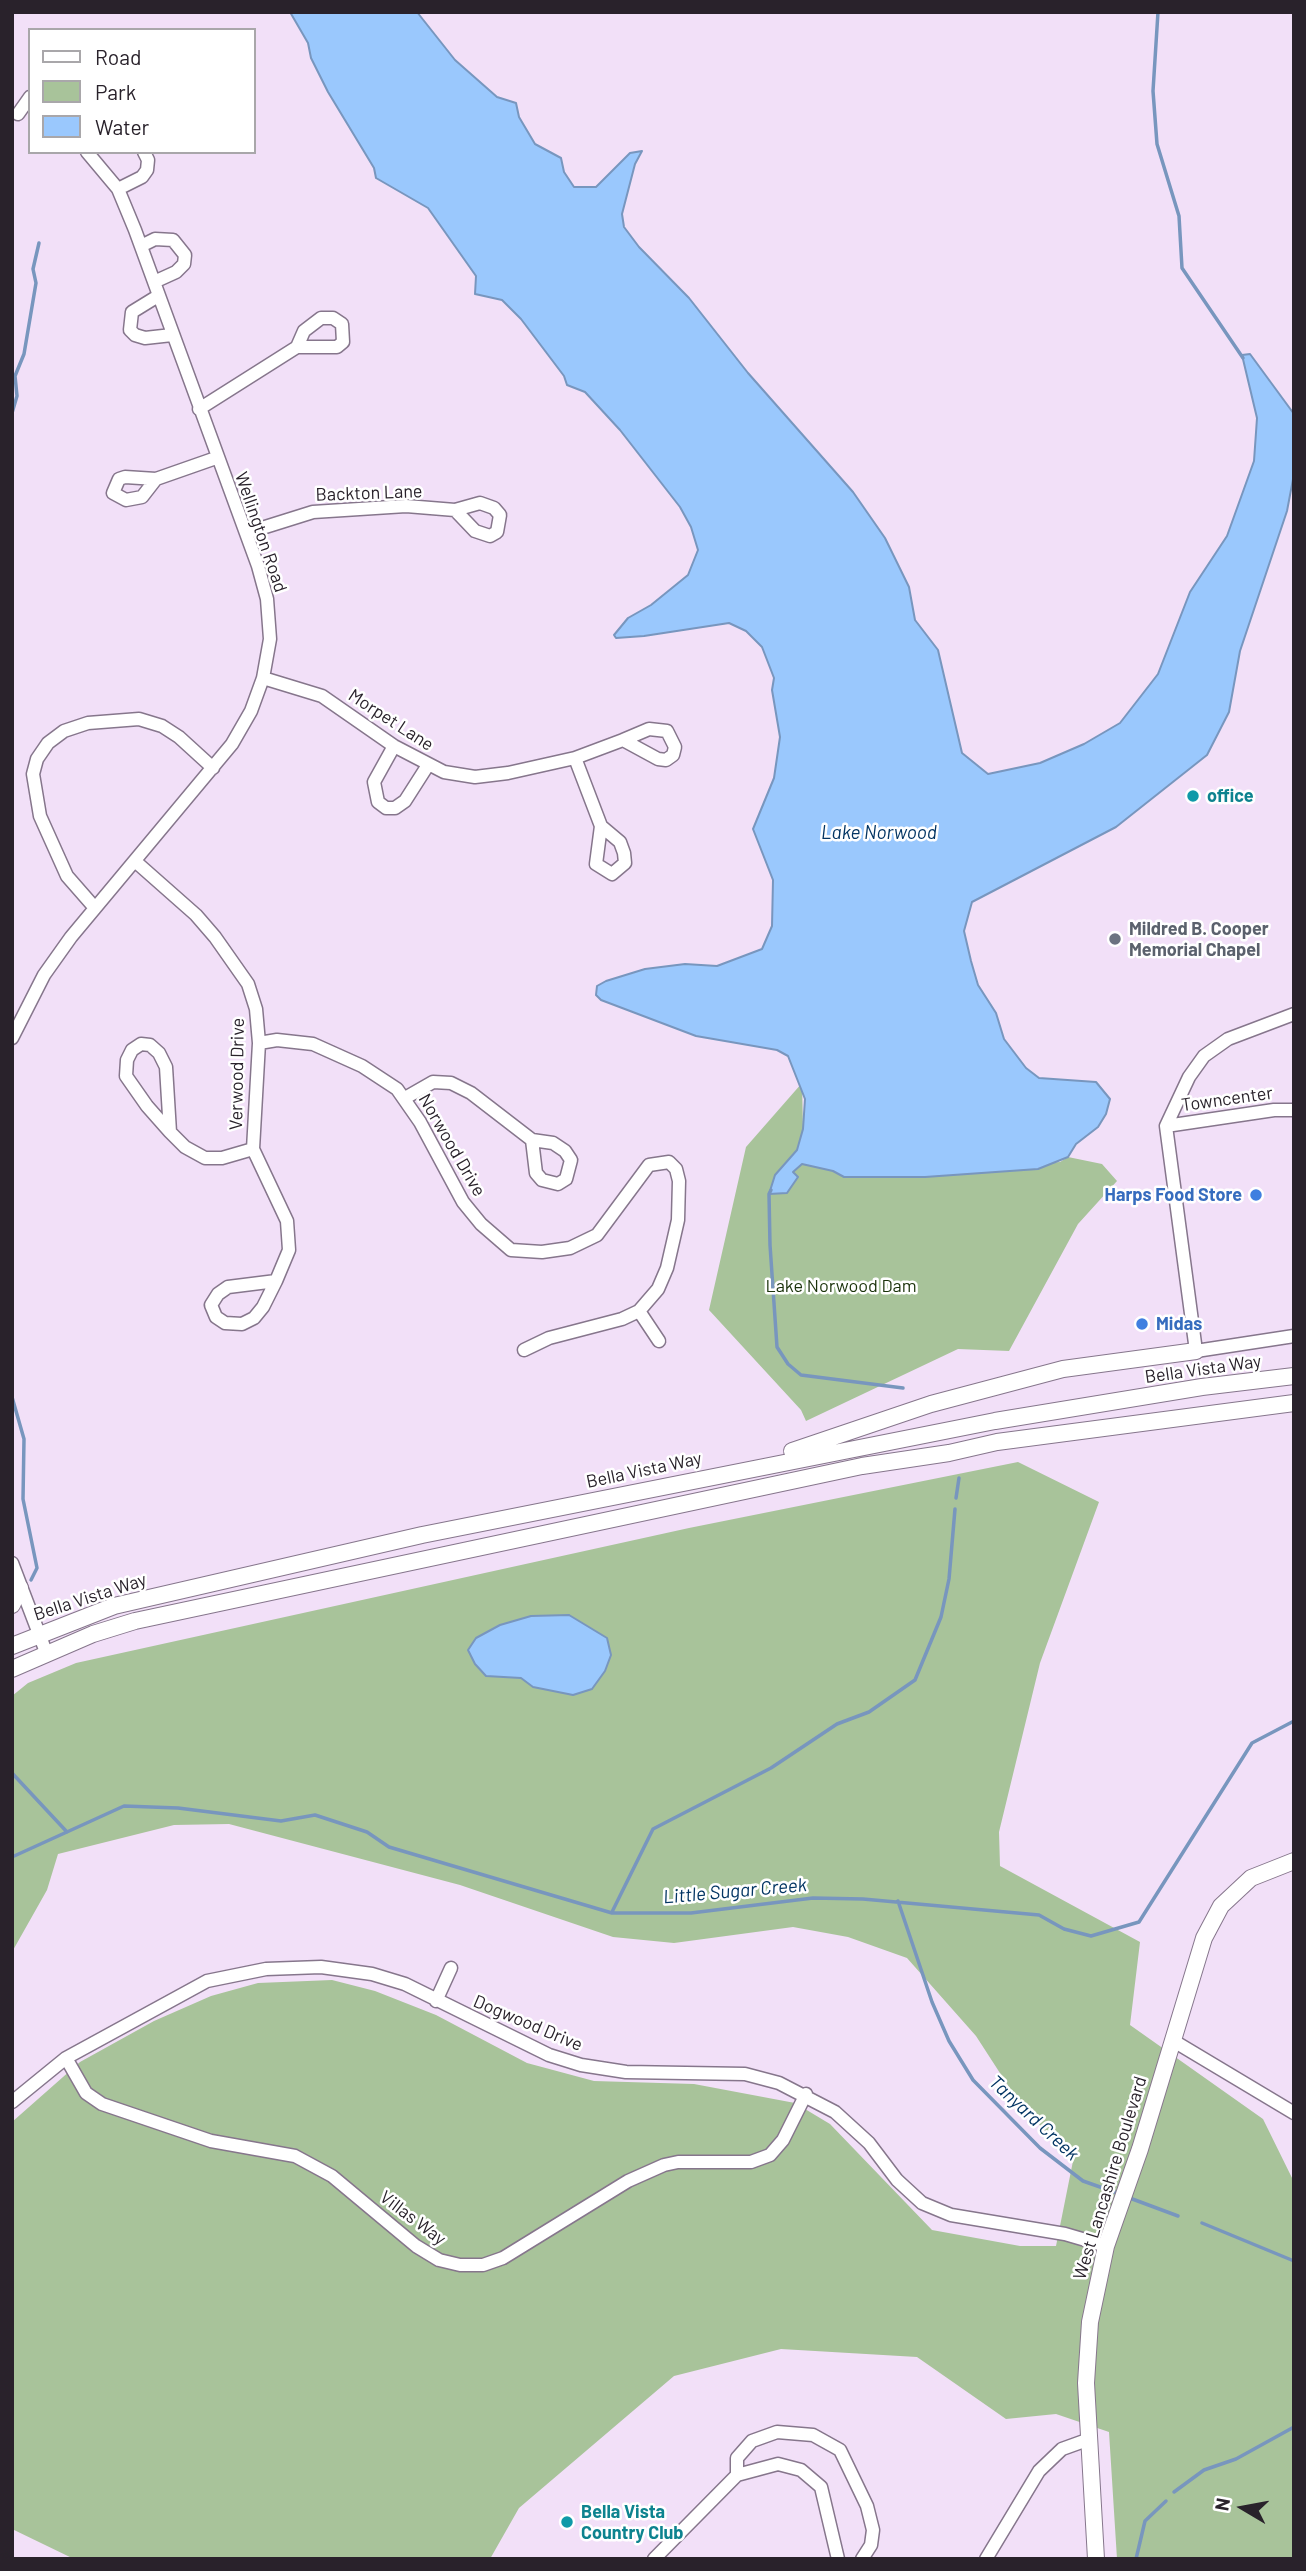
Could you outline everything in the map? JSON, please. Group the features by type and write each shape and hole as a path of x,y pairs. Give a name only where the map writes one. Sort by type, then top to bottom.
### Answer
{"main road":[{"path":"737,1470 932,1405 1063,1369 1196,1351"},
{"name":"Bella Vista Way","path":"12,1646 39,1633 114,1606 269,1570 737,1470 995,1421 1202,1387 1294,1376"},
{"name":"Bella Vista Way","path":"12,1669 46,1652 135,1621 862,1466 949,1453 997,1442 1294,1403"},
{"path":"12,1605 20,1588"},
{"name":"West Lancashire Boulevard","path":"1096,2559 1087,2440 1086,2383 1090,2322 1109,2239 1140,2149 1204,1938 1221,1906 1251,1878 1294,1860"}],"street":[{"path":"118,189 142,177 147,170 148,160 145,154"},
{"name":"Wellington Road","path":"12,1038 44,975 95,908 136,862 239,733 264,678 270,639 267,599 246,533 216,458 141,246 102,157"},
{"path":"141,246 155,239 173,240 185,255 184,264 176,272 154,282"},
{"path":"158,296 132,312 130,330 145,338 172,335"},
{"path":"199,409 297,347"},
{"path":"156,479 216,458"},
{"name":"Backton Lane","path":"246,533 313,512 406,506 455,510"},
{"name":"Morpet Lane","path":"264,678 322,696 394,746 444,772 475,777 575,758 623,740"},
{"path":"95,908 67,876 40,816 33,774 37,759 48,743 64,731 88,723 139,719 162,726 179,737 213,768"},
{"path":"394,746 374,782 378,802 386,808 395,808 405,801 428,765"},
{"path":"575,758 601,826"},
{"name":"Verwood Drive","path":"136,862 196,915 248,984 256,1009 259,1043 253,1149 287,1221 289,1250 276,1280 264,1307 254,1318 242,1324 225,1323 216,1317 211,1305 229,1287 276,1280"},
{"path":"1294,1014 1228,1039 1204,1056 1189,1077 1166,1126 1196,1351 1294,1336"},
{"name":"Norwood Drive","path":"259,1043 276,1040 313,1044 362,1066 397,1088 463,1202 481,1224 511,1250 542,1252 570,1248 597,1235 649,1165 669,1162 677,1169 679,1200 674,1244 658,1289 639,1311"},
{"path":"170,1132 166,1067 159,1053 149,1045 141,1044 132,1050 127,1060 126,1076 147,1107 170,1132 185,1147 205,1158 222,1158 253,1149"},
{"path":"405,1098 433,1082 451,1083 471,1093 533,1140"},
{"name":"Towncenter","path":"1166,1126 1274,1110 1294,1110"},
{"path":"524,1350 549,1338 622,1319 639,1311 659,1341"},
{"path":"12,1563 46,1652"},
{"name":"Dogwood Drive","path":"12,2102 66,2058 207,1981 266,1969 321,1967 372,1973 405,1984 549,2055 581,2065 626,2072 745,2074 779,2082 806,2094 835,2112 869,2143 897,2180 922,2203 951,2215 1109,2239"},
{"path":"436,2001 450,1968"},
{"path":"1172,2040 1294,2113"},
{"name":"Villas Way","path":"66,2058 86,2092 102,2104 211,2141 295,2156 332,2176 416,2246 439,2260 460,2265 483,2264 503,2258 628,2180 663,2165 678,2162 751,2162 770,2155 783,2140 806,2094"},
{"path":"737,2475 737,2458 752,2441 777,2432 813,2435 840,2450 867,2506 873,2530 870,2545 862,2559"},
{"path":"986,2559 1039,2471 1062,2449 1087,2440"},
{"path":"654,2559 737,2475 778,2464 800,2469 821,2487 838,2559"}],"green space":[{"name":"Lake Norwood Dam","path":"802,1083 803,1129 797,1150 775,1175 793,1172 801,1164 833,1171 844,1177 1060,1162 1068,1157 1102,1164 1117,1181 1078,1224 1009,1351 958,1349 806,1421 801,1410 709,1310 746,1147"},
{"path":"1018,1462 1099,1502 1040,1663 999,1832 1000,1866 1140,1942 1130,2025 1263,2119 1294,2182 1294,2559 1117,2559 1109,2432 1056,2414 1006,2419 917,2357 781,2349 674,2376 519,2508 490,2559 74,2559 12,2529 12,2122 80,2062 154,2021 211,1996 258,1983 332,1980 375,1991 436,2015 527,2063 594,2081 694,2084 795,2103 830,2124 932,2230 1020,2246 1056,2246 1073,2161 1020,2104 976,2036 907,1958 848,1937 793,1927 674,1943 613,1937 460,1885 229,1824 174,1825 58,1854 47,1890 12,1952 12,1696 28,1683 76,1663 689,1528"}],"water":[{"name":"Lake Norwood","path":"290,12 417,12 455,60 497,97 516,103 519,117 535,144 561,158 564,172 574,187 596,187 630,153 642,151 635,164 622,214 624,227 639,247 689,298 748,373 853,492 885,538 909,587 915,620 938,650 962,753 988,774 1040,763 1084,744 1120,723 1158,674 1190,592 1227,536 1254,461 1257,418 1242,355 1250,354 1294,414 1294,474 1287,511 1240,651 1229,712 1207,755 1116,827 972,902 964,931 971,961 978,985 996,1013 1004,1039 1026,1068 1039,1078 1096,1082 1110,1099 1106,1114 1098,1127 1076,1144 1068,1157 1038,1169 925,1177 844,1177 833,1171 802,1164 793,1172 798,1177 787,1193 769,1194 775,1175 797,1150 803,1129 805,1099 788,1056 777,1050 696,1036 601,1000 596,995 597,986 606,981 645,969 685,964 717,966 762,949 772,926 773,880 753,829 774,778 780,737 772,690 774,678 762,647 746,631 729,623 616,638 614,635 628,618 651,605 688,575 698,550 691,527 680,507 620,430 585,392 567,385 564,376 521,319 502,300 475,294 476,276 428,208 376,178 374,168 328,92 311,58 308,43"},
{"path":"569,1615 607,1638 611,1655 605,1671 592,1689 573,1695 533,1687 521,1678 486,1676 475,1664 468,1650 476,1638 500,1625 531,1616"}],"waterway":[{"path":"1158,12 1153,91 1157,144 1179,216 1182,268 1243,358"},
{"path":"12,413 17,396 15,376 24,354 36,283 33,269 39,243"},
{"path":"771,1190 770,1245 777,1347 788,1364 801,1375 903,1388"},
{"path":"12,1397 24,1439 23,1499 37,1568 31,1580"},
{"path":"956,1498 959,1478"},
{"path":"612,1912 653,1829 771,1768 837,1724 869,1712 915,1680 941,1617 949,1579 955,1509"},
{"name":"Little Sugar Creek","path":"12,1857 124,1806 178,1808 281,1821 315,1815 367,1832 389,1847 612,1913 691,1913 813,1898 863,1899 1039,1915 1064,1929 1091,1936 1139,1922 1252,1743 1294,1721"},
{"path":"12,1773 67,1832"},
{"name":"Tanyard Creek","path":"898,1901 932,2002 949,2041 973,2080 1040,2148 1083,2181 1120,2194"},
{"name":"Tanyard Creek","path":"1127,2197 1178,2216"},
{"name":"Tanyard Creek","path":"1202,2223 1294,2261"},
{"path":"1174,2492 1204,2470 1236,2459 1294,2427"},
{"path":"1136,2559 1145,2521 1166,2501"}],"place":[{"name":"office","path":"1193,796"},
{"name":"Mildred B. Cooper Memorial Chapel","path":"1115,939"},
{"name":"Harps Food Store","path":"1256,1195"},
{"name":"Midas","path":"1142,1324"},
{"name":"Bella Vista Country Club","path":"567,2522"}]}
